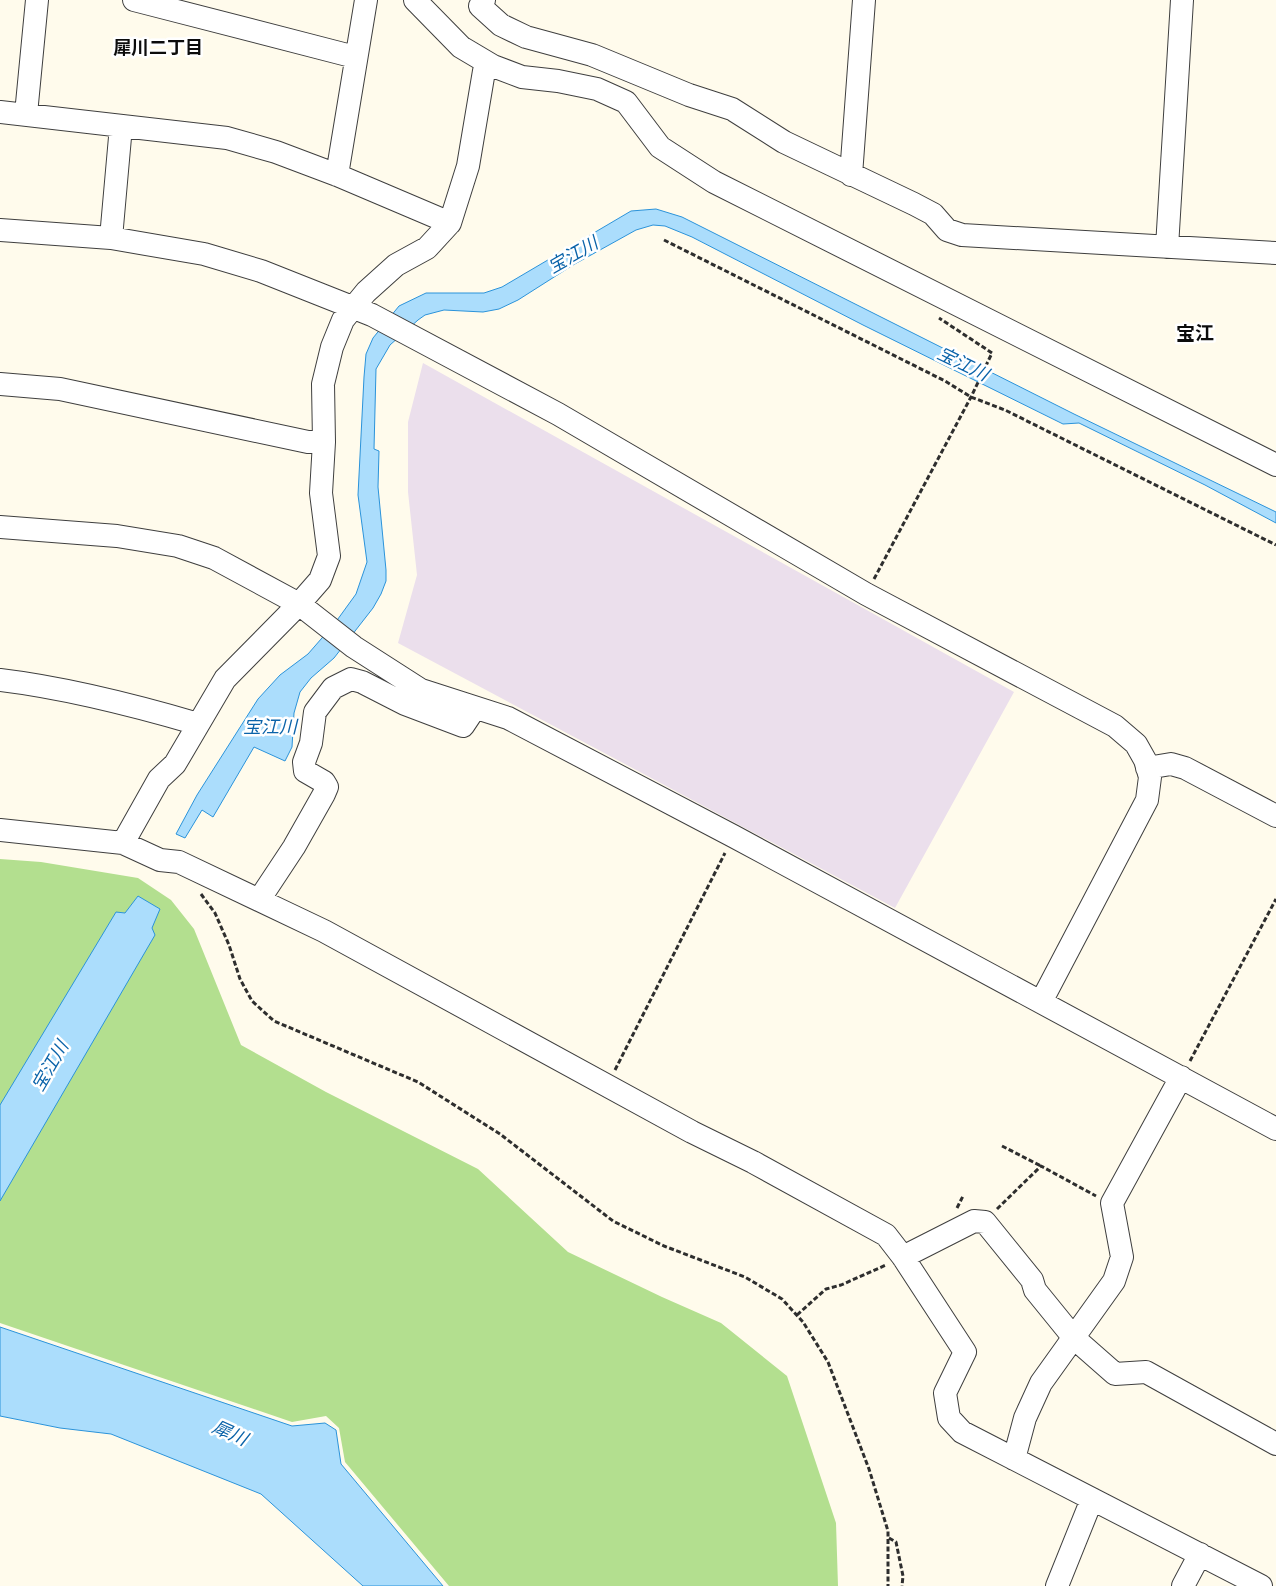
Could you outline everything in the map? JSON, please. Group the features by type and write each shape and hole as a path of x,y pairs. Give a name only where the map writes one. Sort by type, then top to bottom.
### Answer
{"street":[{"path":"26,114 37,0"},
{"path":"134,0 355,57"},
{"path":"337,175 355,57 366,0"},
{"path":"415,0 461,47 493,66 522,77 558,81 597,89 626,102 660,147 714,182 1276,466"},
{"path":"484,0 480,6 501,25 526,38 592,55 689,95 732,109 784,142 933,214 947,230 962,235 1276,253"},
{"path":"851,176 864,0"},
{"path":"1167,246 1182,0"},
{"path":"362,311 366,292 396,265 427,248 450,222 468,166 484,72 493,66"},
{"path":"0,112 227,138 276,152 450,222"},
{"path":"111,238 121,126"},
{"path":"0,230 111,238 204,254 294,284 362,311 558,414 866,594 1115,726 1136,744 1147,768 1150,777 1147,800 1041,1002"},
{"path":"123,843 159,779 175,764 225,679 303,608 320,580 329,556 321,493 324,442 323,384 332,347 343,320 362,311"},
{"path":"0,384 60,389 308,442 324,442"},
{"path":"0,527 117,536 178,546 214,558 303,608 354,647 421,690 508,718 733,836 1276,1129"},
{"path":"259,900 294,847 327,786 305,770 304,762 311,743 315,712 333,688 351,679 362,682 405,704 463,726 475,708"},
{"path":"0,680 65,689 198,724"},
{"path":"1147,768 1171,764 1185,768 1276,816"},
{"path":"0,830 123,843 160,860 179,862 324,931 692,1132 753,1162 886,1235 903,1257 965,1352 945,1394 949,1418 962,1432 1261,1586"},
{"path":"1014,1459 1025,1418 1041,1384 1114,1281 1122,1257 1112,1203 1181,1077"},
{"path":"903,1257 974,1221 985,1222 1032,1280 1035,1290 1074,1338 1115,1374 1146,1372 1276,1444"},
{"path":"1058,1586 1092,1499"},
{"path":"1183,1586 1200,1554"}],"path":[{"path":"664,240 945,381 971,397 1005,410 1276,545"},
{"path":"866,594 989,360"},
{"path":"607,1084 649,1005 733,836"},
{"path":"197,890 214,913 229,946 240,980 252,1002 274,1021 418,1082 500,1134 613,1221 664,1246 745,1277 782,1299 803,1322 828,1362 872,1479 889,1538 888,1586"},
{"path":"1181,1077 1276,899"},
{"path":"1002,1146 1104,1201 1112,1203"},
{"path":"985,1222 1041,1166"},
{"path":"797,1315 826,1289 841,1285 903,1257"},
{"path":"889,1538 896,1542 903,1576 902,1586"}],"shaded area":[{"path":"423,363 1014,692 895,908 398,643 417,575 408,492 408,422"}],"green space":[{"path":"0,859 41,862 138,878 171,900 194,929 241,1045 326,1092 478,1169 568,1252 721,1323 787,1376 836,1523 838,1586 449,1586 345,1462 339,1428 326,1416 292,1422 0,1323"}],"water":[{"name":"宝江川","path":"656,209 682,217 1074,414 1276,512 1276,523 1205,485 1079,423 1063,424 863,325 692,237 665,226 653,225 636,230 573,265 518,300 499,309 483,312 444,310 425,315 390,345 376,369 374,449 379,451 378,487 386,570 386,581 381,594 373,608 334,658 311,678 300,692 294,713 292,747 285,761 254,747 213,817 202,810 185,838 176,834 197,795 258,699 280,675 308,654 335,623 356,594 367,562 358,495 366,354 373,338 399,306 426,293 484,293 502,287 631,211"},
{"path":"138,896 160,909 152,928 155,935 0,1201 0,1105 116,912 125,913"},
{"name":"犀川","path":"0,1327 292,1426 325,1423 336,1430 341,1464 443,1586 363,1586 261,1494 111,1434 60,1428 0,1416"}],"district":[{"name":"犀川二丁目","path":"158,48"},
{"name":"宝江","path":"1195,333"}]}
